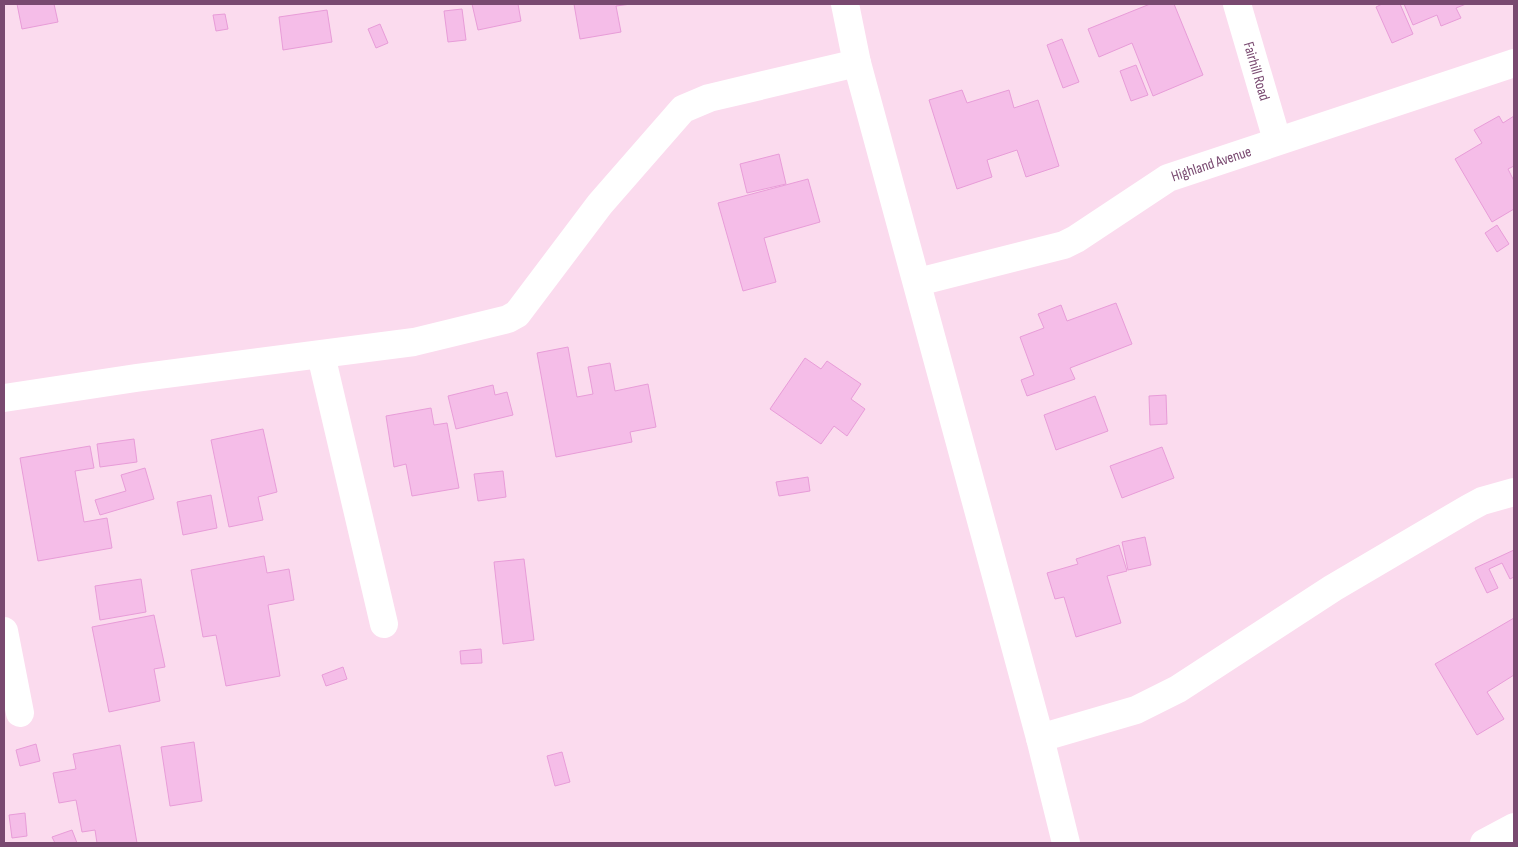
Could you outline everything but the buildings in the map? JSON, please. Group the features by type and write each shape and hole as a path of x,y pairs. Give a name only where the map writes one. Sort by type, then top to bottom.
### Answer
{"street":[{"path":"845,4 857,63 918,282 1040,738 1066,843"},
{"name":"Fairhill Road","path":"1237,4 1277,140"},
{"path":"4,398 136,378 414,342 508,319 516,314 600,204 683,109 709,98 857,63"},
{"name":"Highland Avenue","path":"918,282 1064,245 1076,240 1168,178 1277,140 1514,63"},
{"path":"321,355 384,624"},
{"path":"1040,738 1136,710 1178,689 1333,588 1469,508 1482,501 1514,492"},
{"path":"4,630 20,713"},
{"path":"1484,843 1514,827"}],"shaded area":[{"path":"4,4 1514,4 1514,843 4,843"}]}
